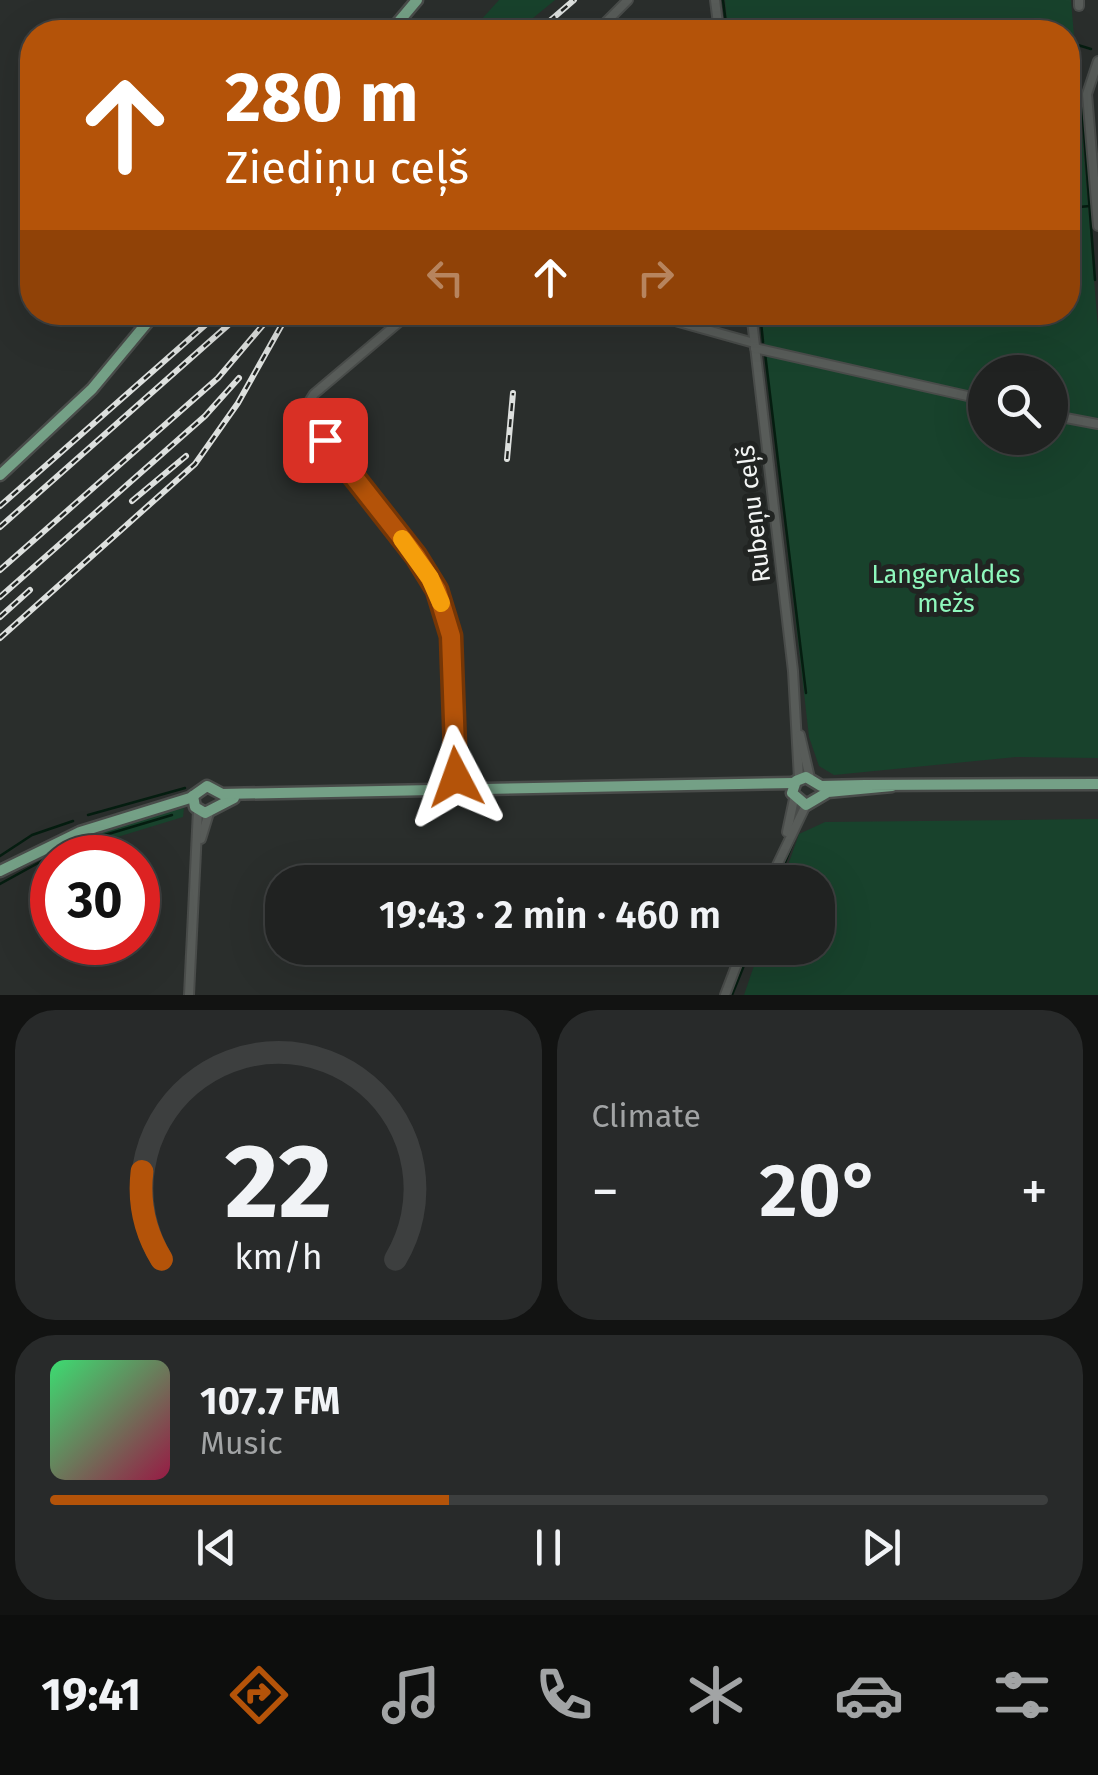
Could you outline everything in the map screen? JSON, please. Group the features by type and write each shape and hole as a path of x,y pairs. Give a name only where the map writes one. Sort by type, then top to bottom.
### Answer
{"main road":[{"path":"400,20 418,0"},
{"path":"0,475 92,389 145,325"},
{"path":"720,787 793,798 806,805 808,784"},
{"path":"793,798 808,784"},
{"path":"0,871 85,830 150,810 199,807 219,798 280,791 1098,784"},
{"path":"199,807 206,786 219,798"}],"street":[{"path":"608,20 628,0"},
{"path":"1098,61 1088,82 1094,107 1098,226"},
{"path":"397,325 308,401 306,414 416,556 437,590 451,636 457,788"},
{"path":"687,325 968,396"},
{"name":"Rubeņu ceļš","path":"753,325 796,712 808,784"},
{"path":"1068,418 1098,424"},
{"path":"780,855 793,798"},
{"path":"776,865 806,805"},
{"path":"190,995 199,807"},
{"path":"724,995 736,965"}],"green space":[{"path":"499,0 555,0 531,20 481,20"},
{"name":"Langervaldes mežs","path":"725,0 1071,0 1073,20 727,20"},
{"name":"Langervaldes mežs","path":"1080,109 1098,328 1098,758 1016,757 834,775 819,766 809,737 762,325 1080,325"},
{"path":"184,808 183,817 124,835 92,835 112,826"},
{"path":"1098,819 1098,995 744,995 754,965 835,965 835,865 788,865 799,834 825,822"}],"waterway":[{"path":"723,0 726,20"},
{"path":"1080,46 1091,49"},
{"path":"1080,78 1095,280"},
{"path":"1080,207 1090,206"},
{"path":"761,325 763,342"},
{"path":"765,353 806,693"},
{"path":"88,815 185,788"},
{"path":"105,835 172,815"},
{"path":"0,856 32,835 73,821"},
{"path":"784,865 799,828"},
{"path":"0,884 30,868"},
{"path":"732,995 744,965"}],"railway":[{"path":"551,20 574,0"},
{"path":"0,506 205,325"},
{"path":"0,527 228,325"},
{"path":"0,570 218,378 263,325"},
{"path":"0,638 195,464 238,403 282,325"},
{"path":"0,597 205,416 239,378"},
{"path":"507,459 513,393"},
{"path":"132,501 186,456"},
{"path":"0,617 30,590"}],"slow traffic":[{"path":"402,539 430,578 441,603"}],"route":[{"path":"325,440 416,556 437,590 451,636 450,701 456,777"}]}
